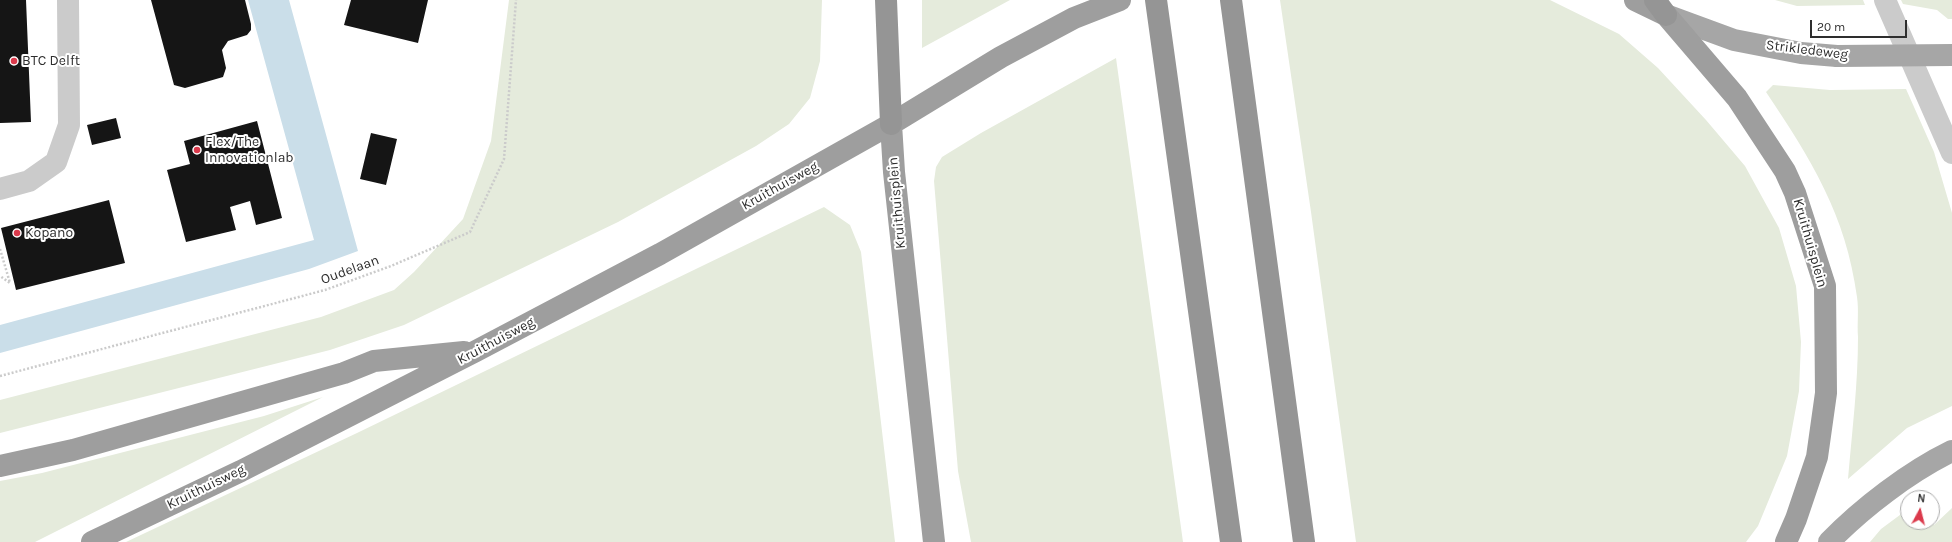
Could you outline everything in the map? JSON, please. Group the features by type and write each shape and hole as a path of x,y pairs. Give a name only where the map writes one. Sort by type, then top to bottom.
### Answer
{"highway":[{"path":"886,0 891,124 1001,57 1074,18 1120,0"},
{"path":"1156,0 1231,542"},
{"path":"1231,0 1304,542"},
{"name":"Kruithuisplein","path":"1635,0 1660,8 1737,98 1784,171 1795,193 1825,286 1826,393 1817,457 1796,519 1786,542"},
{"name":"Kruithuisweg","path":"92,542 241,471 476,351 660,254 891,124"},
{"name":"Kruithuisplein","path":"891,124 894,172 934,542"},
{"path":"0,466 73,450 344,373 374,361 476,351"}],"main road":[{"name":"Strikledeweg","path":"1660,8 1734,40 1801,53 1837,56 1952,55"},
{"path":"1829,542 1840,530 1902,480 1948,453"}],"street":[{"path":"0,189 29,181 56,162 64,140 69,125 68,0"},
{"path":"1885,0 1952,153"}],"path":[{"name":"Oudelaan","path":"0,376 325,290 391,266 470,232 504,159 516,0"},
{"path":"0,249 10,283 0,276"}],"green space":[{"path":"509,0 822,0 820,61 810,98 789,124 756,146 618,222 404,325 330,350 0,433 0,400 321,317 394,290 414,272 463,219 491,141"},
{"path":"922,0 1010,0 922,48"},
{"path":"1280,0 1550,0 1619,34 1658,68 1706,120 1745,166 1779,228 1796,286 1801,342 1799,391 1787,456 1758,526 1746,542 1356,542 1311,212"},
{"path":"1775,0 1863,0 1865,5 1797,6"},
{"path":"1901,0 1952,0 1952,19 1948,19 1937,10 1903,4"},
{"path":"1116,58 1183,542 971,542 958,471 934,181 936,167 942,157 981,133"},
{"path":"1773,85 1830,90 1906,89 1934,152 1952,213 1952,406 1907,428 1848,479 1858,355 1858,302 1852,267 1835,214 1824,189 1798,141 1766,92"},
{"path":"824,207 850,225 861,252 895,542 126,542 357,433"},
{"path":"323,397 35,542 0,542 0,481 42,473 264,416"},
{"path":"1952,508 1952,542 1870,542 1881,529 1900,515 1900,530 1940,530 1940,519"}],"water":[{"path":"248,0 289,0 358,251 309,269 0,353 0,325 314,240"}],"building":[{"name":"BTC Delft","path":"0,0 26,0 31,122 0,123"},
{"path":"151,0 245,0 251,30 247,35 228,41 222,50 226,68 223,77 185,88 174,85"},
{"path":"351,0 428,0 418,43 344,25"},
{"path":"116,118 121,138 92,145 87,125"},
{"path":"257,121 282,218 256,225 250,201 230,207 236,230 186,242 167,170 190,164 184,141"},
{"path":"371,133 397,139 386,185 360,179"},
{"path":"109,200 125,263 16,290 1,228"}],"place":[{"name":"BTC Delft","path":"14,61"},
{"name":"Flex/The Innovationlab","path":"197,150"},
{"name":"Kopano","path":"17,233"}]}
